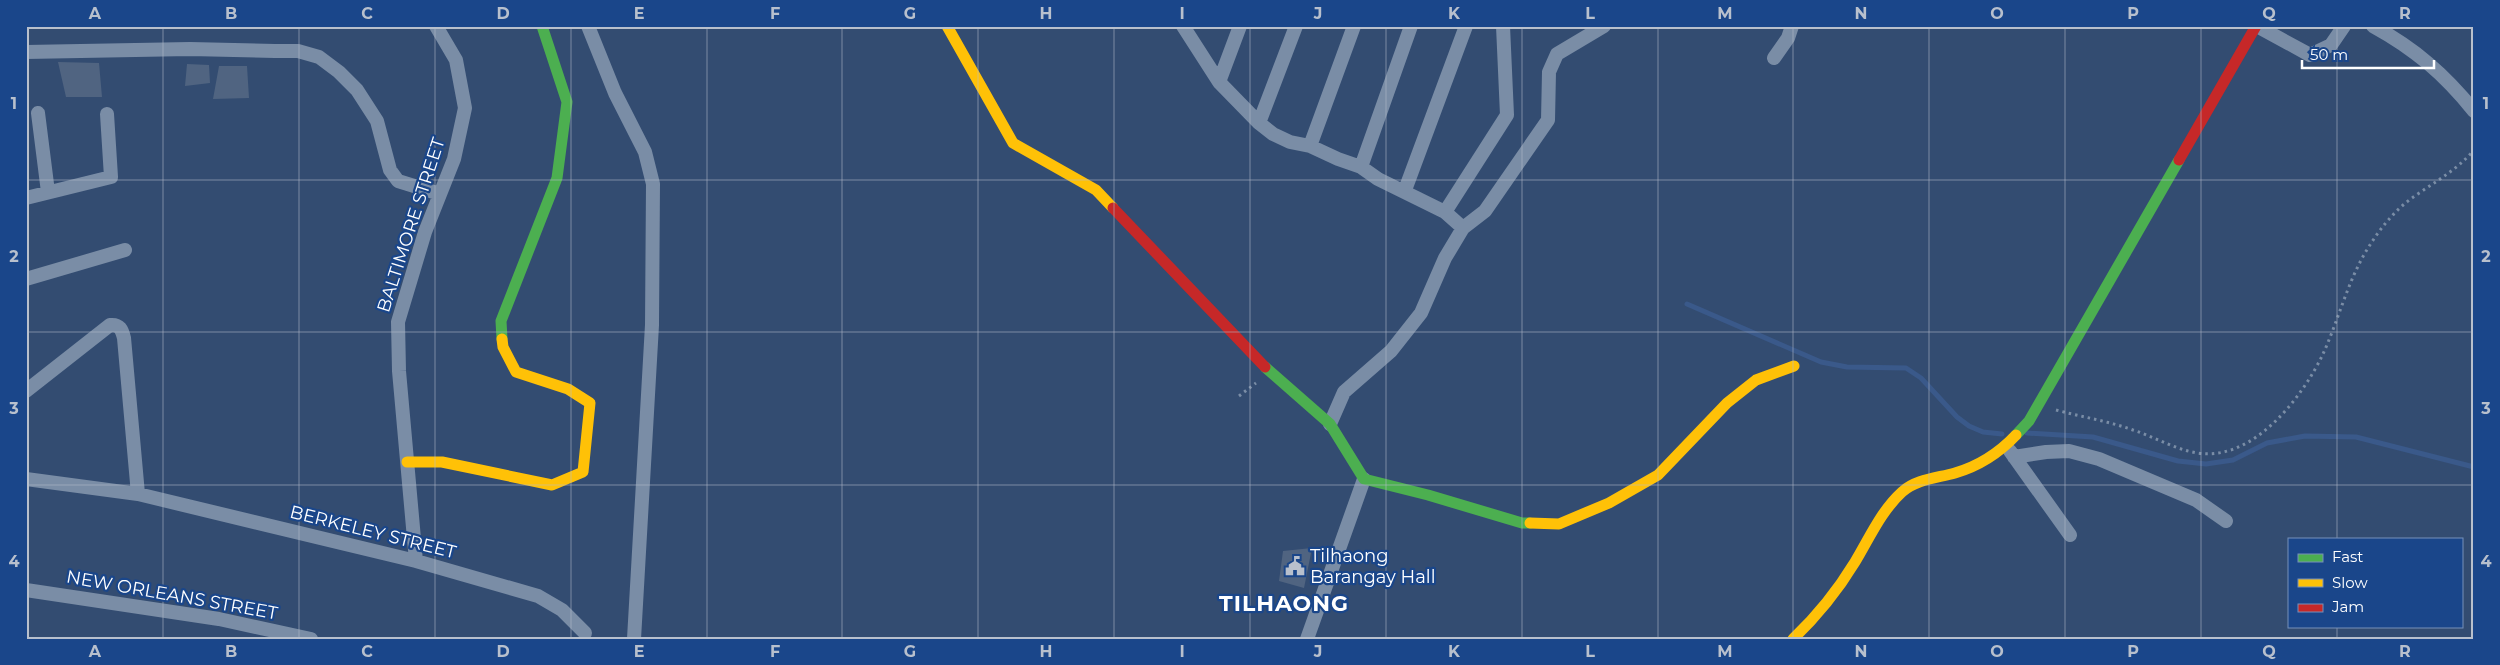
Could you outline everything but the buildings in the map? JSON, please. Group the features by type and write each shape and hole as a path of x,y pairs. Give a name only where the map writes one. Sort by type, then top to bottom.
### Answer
{"street":[{"name":"BALTIMORE STREET","path":"416,561 399,371 398,322 425,232 454,160 465,108 456,60 436,26"},
{"path":"407,462 442,462 552,485 583,472 590,403 568,388 516,372 502,347 501,321 557,178 567,102 542,26"},
{"path":"588,26 615,93 645,152 653,184 652,325 634,639"},
{"path":"947,26 1014,143 1096,190 1270,372 1330,424 1364,479 1428,495 1522,523 1559,524 1609,503 1658,475 1727,403 1756,380 1794,366"},
{"path":"1183,26 1219,82 1259,123 1290,142 1310,146 1361,167 1378,179 1405,190 1445,212 1463,228"},
{"path":"1219,82 1240,26"},
{"path":"1259,123 1296,26"},
{"path":"1310,146 1354,26"},
{"path":"1361,167 1411,26"},
{"path":"1405,190 1466,26"},
{"path":"1445,212 1507,115 1503,26"},
{"path":"1330,424 1344,392 1391,351 1421,313 1445,258 1463,228 1485,210 1548,120 1549,72 1557,54 1604,26"},
{"path":"1774,58 1788,38 1792,26"},
{"path":"2010,452 2256,26 2310,55 2332,45 2344,26"},
{"path":"2373,26 2402,43 2440,72 2474,111"},
{"path":"26,52 190,49 275,50 298,52 319,57 339,72 357,90 378,121 390,170 398,181 440,194"},
{"path":"38,114 48,192"},
{"path":"26,198 111,177 107,114"},
{"path":"26,279 125,250"},
{"path":"26,391 104,329 110,325 118,326 122,330 124,338 138,494"},
{"path":"2010,452 2070,535"},
{"path":"1793,639 1834,596 1887,509 1903,491 1926,480 1971,468 2010,452 2069,452 2099,459 2196,500 2226,521"},
{"name":"BERKELEY STREET","path":"26,479 138,494 416,561 538,596 562,610 585,633"},
{"path":"1307,639 1364,479"},
{"name":"NEW ORLEANS STREET","path":"26,590 219,619 311,639"}],"path":[{"path":"2038,406 2109,421 2137,431 2168,446 2199,453 2224,453 2250,442 2277,419 2298,394 2317,363 2355,275 2379,233 2396,212 2414,196 2449,174 2474,150"}],"waterway":[{"path":"1687,304 1821,362 1847,367 1906,368 1921,378 1957,417 1969,426 1983,432 2002,434"},
{"path":"2027,433 2093,437 2178,461 2206,464 2233,460 2267,443 2305,436 2356,437 2474,467"}],"traffic: fast":[{"path":"502,339 501,321 557,178 567,102 542,26"},
{"path":"2016,435 2029,421 2179,160"},
{"path":"1265,367 1330,424 1364,479 1428,495 1522,523 1530,523"}],"traffic: slow":[{"path":"947,26 1013,143 1096,190 1113,208"},
{"path":"407,462 442,462 552,485 583,472 590,403 568,389 516,372 503,347 502,339"},
{"path":"1530,523 1559,524 1609,503 1658,475 1727,403 1756,380 1794,366"},
{"path":"1793,639 1834,593 1882,516 1902,492 1914,484 1955,473 1980,463 2003,448 2016,435"}],"traffic: jam":[{"path":"2179,160 2256,26"},
{"path":"1113,208 1265,367"}],"place":[{"name":"Tilhaong Barangay Hall","path":"1295,566"}],"district":[{"name":"TILHAONG","path":"1284,603"}]}
